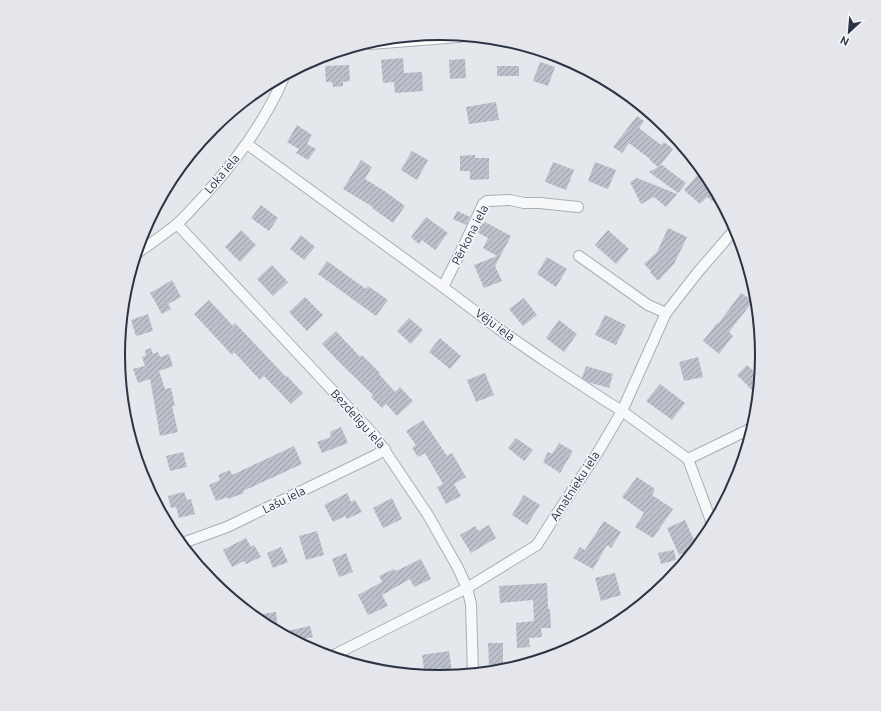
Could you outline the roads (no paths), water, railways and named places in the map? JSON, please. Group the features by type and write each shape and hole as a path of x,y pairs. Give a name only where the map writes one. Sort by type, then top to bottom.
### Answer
{"street":[{"name":"Loka iela","path":"144,248 177,224 218,181 247,144 277,94 282,83"},
{"name":"Vēju iela","path":"247,144 496,327 622,411 688,459"},
{"name":"Pērkona iela","path":"443,287 483,204 487,201 510,200 524,203 578,207"},
{"name":"Bezdelīgu iela","path":"177,224 375,436 385,449 428,515 458,568 467,588 471,604 473,669"},
{"name":"Amatnieku iela","path":"338,654 467,588 537,545 598,452 622,411 666,313 698,272 731,233"},
{"path":"579,256 648,305 666,313"},
{"path":"710,519 688,459 747,431"},
{"name":"Lašu iela","path":"186,542 227,527 376,455 385,449"}]}
